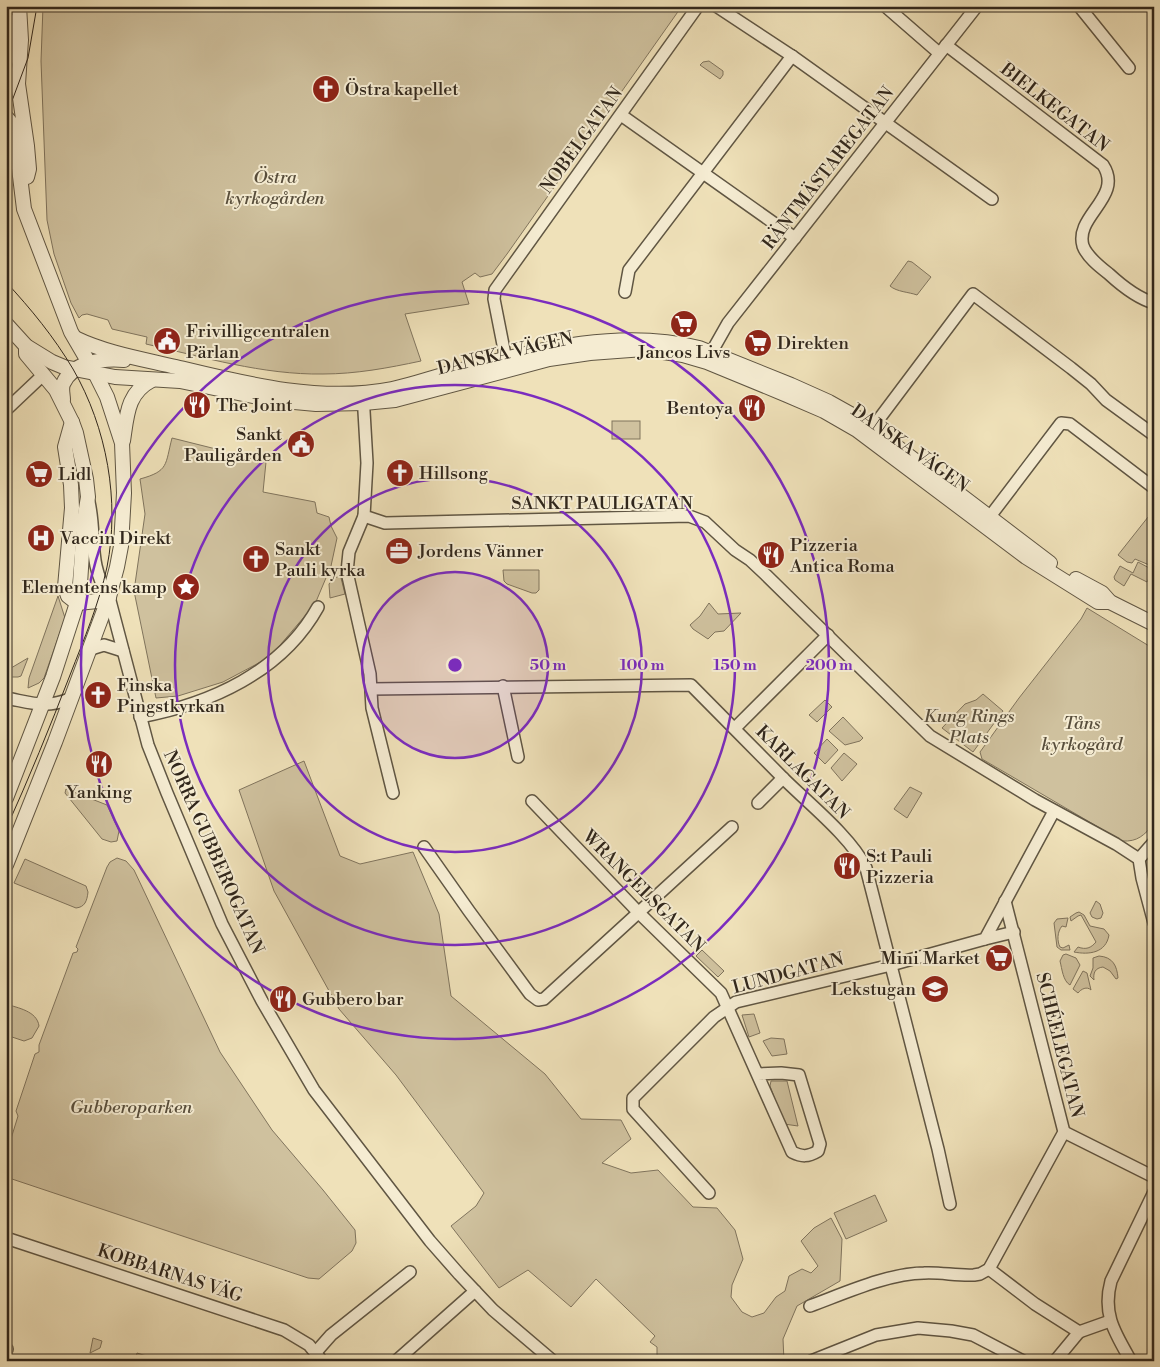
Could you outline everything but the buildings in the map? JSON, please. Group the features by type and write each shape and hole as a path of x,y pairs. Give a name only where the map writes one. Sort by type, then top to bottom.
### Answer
{"street":[{"path":"6,61 18,6"},
{"path":"18,6 21,40 18,84 27,146 28,169 23,193"},
{"name":"NOBELGATAN","path":"507,364 493,294 698,6"},
{"path":"716,6 887,122 992,199"},
{"name":"BIELKEGATAN","path":"886,6 942,49 1103,165 1108,176 1108,185 1104,197 1090,219 1082,238 1083,246 1100,266 1138,297 1154,303"},
{"name":"RÄNTMÄSTAREGATAN","path":"711,353 728,323 977,6"},
{"path":"1079,6 1129,68"},
{"path":"625,292 629,270 792,56"},
{"path":"621,115 795,238"},
{"path":"6,117 17,130 18,160 24,209 75,338 110,404 122,443"},
{"path":"870,432 973,294 1091,384 1106,400 1154,435"},
{"path":"6,324 26,346 26,354 56,390 63,402 76,433 88,497 84,521 77,603 68,635 6,798"},
{"name":"DANSKA VÄGEN","path":"75,338 90,345 142,359 275,389 364,398"},
{"name":"DANSKA VÄGEN","path":"26,346 52,362 76,370 93,369 152,380 194,383 273,400 328,404 364,398 392,389 507,364 564,346 623,340 648,340 671,342 699,348 828,402 987,520 1053,565 1102,593 1110,602 1154,624"},
{"name":"DANSKA VÄGEN","path":"507,364 622,350 644,349 674,353 706,362 870,432"},
{"path":"93,369 112,358 132,361 142,359"},
{"path":"63,402 62,389 64,384 76,370"},
{"path":"6,410 43,375"},
{"path":"6,865 110,597 118,567 124,516 122,443 130,402 143,384 152,380"},
{"path":"364,398 367,463 364,516 349,552 347,572 370,674 372,708 393,793"},
{"path":"72,422 65,447 71,485 72,508 65,585 68,596 77,603 98,601 110,597"},
{"path":"987,520 1061,423 1070,424 1154,488"},
{"name":"NORRA GUBBEROGATAN","path":"88,497 93,520 94,558 98,576 110,597 148,745 222,924 262,1000 314,1090 430,1241 494,1310 553,1361"},
{"name":"SANKT PAULIGATAN","path":"364,516 385,523 690,516 705,522 735,550 750,560 930,736 955,753 1054,811 1116,844 1139,860"},
{"path":"140,717 196,703 225,692 247,679 286,648 297,637 318,608"},
{"path":"735,728 828,635"},
{"path":"90,649 104,645 123,651"},
{"name":"KARLAGATAN","path":"371,689 691,685 830,823 862,858 938,1149 950,1204"},
{"path":"503,686 518,756"},
{"path":"6,698 42,705 59,703 72,698"},
{"path":"758,803 783,778"},
{"name":"WRANGELSGATAN","path":"532,801 639,913 721,993 792,1152 801,1156 810,1156 818,1151 820,1144 799,1075 758,1074"},
{"path":"985,939 1054,811"},
{"path":"424,847 530,994 538,1000 544,999 732,827"},
{"path":"1154,842 1139,860 1154,923"},
{"name":"SCHÉELEGATAN","path":"989,1270 1064,1132 1005,901"},
{"name":"LUNDGATAN","path":"709,1193 633,1109 633,1098 714,1017 736,1002 891,965 1014,932"},
{"path":"1064,1132 1154,1177"},
{"path":"1130,1361 1110,1321 1107,1304 1112,1281 1154,1192"},
{"name":"KOBBARNAS VÄG","path":"6,1238 284,1330 304,1341 319,1356"},
{"path":"810,1306 860,1288 923,1272 974,1275 989,1270 1035,1304 1078,1332"},
{"path":"319,1356 331,1335 410,1272"},
{"path":"396,1361 475,1291"},
{"path":"1056,1361 1078,1332 1110,1321"},
{"path":"811,1361 876,1335 918,1328 973,1335 1023,1361"}],"green space":[{"name":"Östra kyrkogården","path":"43,6 682,6 492,274 480,277 475,273 462,282 469,304 405,314 421,361 348,373 301,374 256,368 146,344 147,337 112,329 108,320 87,314 79,318 71,303 54,254 47,220 41,61"},
{"path":"709,61 723,71 720,79 700,65 703,62"},
{"path":"908,261 931,277 917,295 900,291 890,286"},
{"path":"612,421 640,421 640,439 612,439"},
{"path":"172,438 216,449 228,457 256,459 266,462 263,492 315,502 317,513 329,517 337,538 331,566 315,604 270,657 223,682 178,696 156,698 134,591 145,514 140,479 161,470 166,461"},
{"path":"1152,512 1154,514 1154,567 1135,559 1132,563 1127,562 1118,555"},
{"path":"1138,562 1153,570 1147,582 1131,574 1124,586 1115,580 1114,577 1120,566 1133,573"},
{"path":"503,570 539,570 539,590 536,593 532,593 507,584 504,581"},
{"path":"340,576 345,594 330,598 329,584 334,578"},
{"path":"58,596 65,618 44,678 39,683 28,688 29,678"},
{"path":"709,603 718,614 741,613 724,631 715,632 708,639 690,625 700,616"},
{"name":"Tåns kyrkogård","path":"1087,608 1154,649 1154,824 1137,839 1128,841 1122,841 982,759 980,752 1019,698 1081,619"},
{"path":"28,658 21,676 6,677 6,671"},
{"name":"Kung Rings Plats","path":"983,694 1003,711 973,752 942,728 965,704 976,700"},
{"path":"825,700 832,707 817,722 809,715"},
{"path":"843,717 863,738 860,741 845,745 829,731"},
{"path":"827,739 838,750 825,764 814,753"},
{"path":"844,753 857,764 842,781 831,768"},
{"path":"304,761 340,856 360,864 413,852 439,914 451,996 545,1074 581,1119 621,1120 631,1139 602,1163 631,1173 658,1170 693,1207 717,1208 735,1230 743,1259 732,1285 731,1297 742,1312 752,1317 764,1313 776,1297 785,1291 789,1276 802,1269 811,1273 818,1266 801,1241 814,1228 831,1218 842,1239 840,1281 797,1306 783,1339 784,1361 657,1361 657,1347 650,1342 655,1336 596,1279 571,1307 528,1270 499,1288 451,1226 476,1206 484,1193 396,1075 339,1009 274,891 239,790"},
{"path":"910,787 922,793 907,818 894,809"},
{"path":"66,789 107,805 119,831 117,841 111,842 102,839 65,793"},
{"name":"Gubberoparken","path":"117,858 126,861 134,870 220,1052 272,1130 355,1230 356,1243 352,1251 319,1279 308,1278 6,1177 6,1155 18,1116 16,1111 35,1054 39,1052 39,1045 73,953 77,952 78,949 76,947 107,867 110,862"},
{"path":"25,859 86,886 88,892 85,903 76,908 14,883"},
{"path":"1096,901 1100,904 1103,913 1101,918 1097,919 1092,917 1090,913"},
{"path":"1079,912 1084,915 1090,926 1104,929 1109,935 1101,949 1091,953 1074,952 1078,947 1088,948 1096,942 1081,915 1071,921 1070,917"},
{"path":"1068,918 1066,927 1062,926 1060,928 1058,939 1060,947 1063,948 1069,945 1070,950 1061,950 1057,947 1054,923 1057,919"},
{"path":"702,950 724,971 718,977 696,956"},
{"path":"1066,954 1076,958 1080,965 1070,985 1064,978 1060,961 1063,955"},
{"path":"1099,956 1111,960 1117,970 1118,978 1116,979 1110,971 1103,967 1095,971 1094,980 1090,976 1093,968 1093,958"},
{"path":"1083,971 1087,973 1091,990 1084,988 1078,993 1073,989"},
{"path":"6,1004 26,1011 35,1017 39,1026 32,1038 24,1041 6,1035"},
{"path":"754,1014 760,1033 749,1037 742,1015"},
{"path":"771,1038 784,1039 787,1054 772,1056 763,1041"},
{"path":"771,1081 787,1081 798,1126 784,1124 770,1086"},
{"path":"875,1195 887,1221 846,1239 834,1213"},
{"path":"93,1338 102,1341 100,1348 90,1353"},
{"path":"137,1353 156,1359 155,1361 135,1360"}],"tram line":[{"path":"6,117 28,58 37,6"},
{"path":"6,282 33,313 66,357 85,392 102,440 108,465 112,517 111,542 104,581 86,635 6,829"}],"place":[{"name":"Östra kapellet","path":"326,89"},
{"name":"Jancos Livs","path":"684,324"},
{"name":"Frivilligcentralen Pärlan","path":"167,341"},
{"name":"Direkten","path":"758,343"},
{"name":"The Joint","path":"197,405"},
{"name":"Bentoya","path":"752,408"},
{"name":"Sankt Pauligården","path":"301,444"},
{"name":"Hillsong","path":"400,473"},
{"name":"Lidl","path":"39,474"},
{"name":"Vaccin Direkt","path":"41,538"},
{"name":"Jordens Vänner","path":"399,551"},
{"name":"Pizzeria Antica Roma","path":"771,555"},
{"name":"Sankt Pauli kyrka","path":"256,559"},
{"name":"Elementens kamp","path":"186,587"},
{"name":"Finska Pingstkyrkan","path":"98,695"},
{"name":"Yanking","path":"99,764"},
{"name":"S:t Pauli Pizzeria","path":"847,866"},
{"name":"Mini Market","path":"999,958"},
{"name":"Lekstugan","path":"935,989"},
{"name":"Gubbero bar","path":"283,999"}]}
